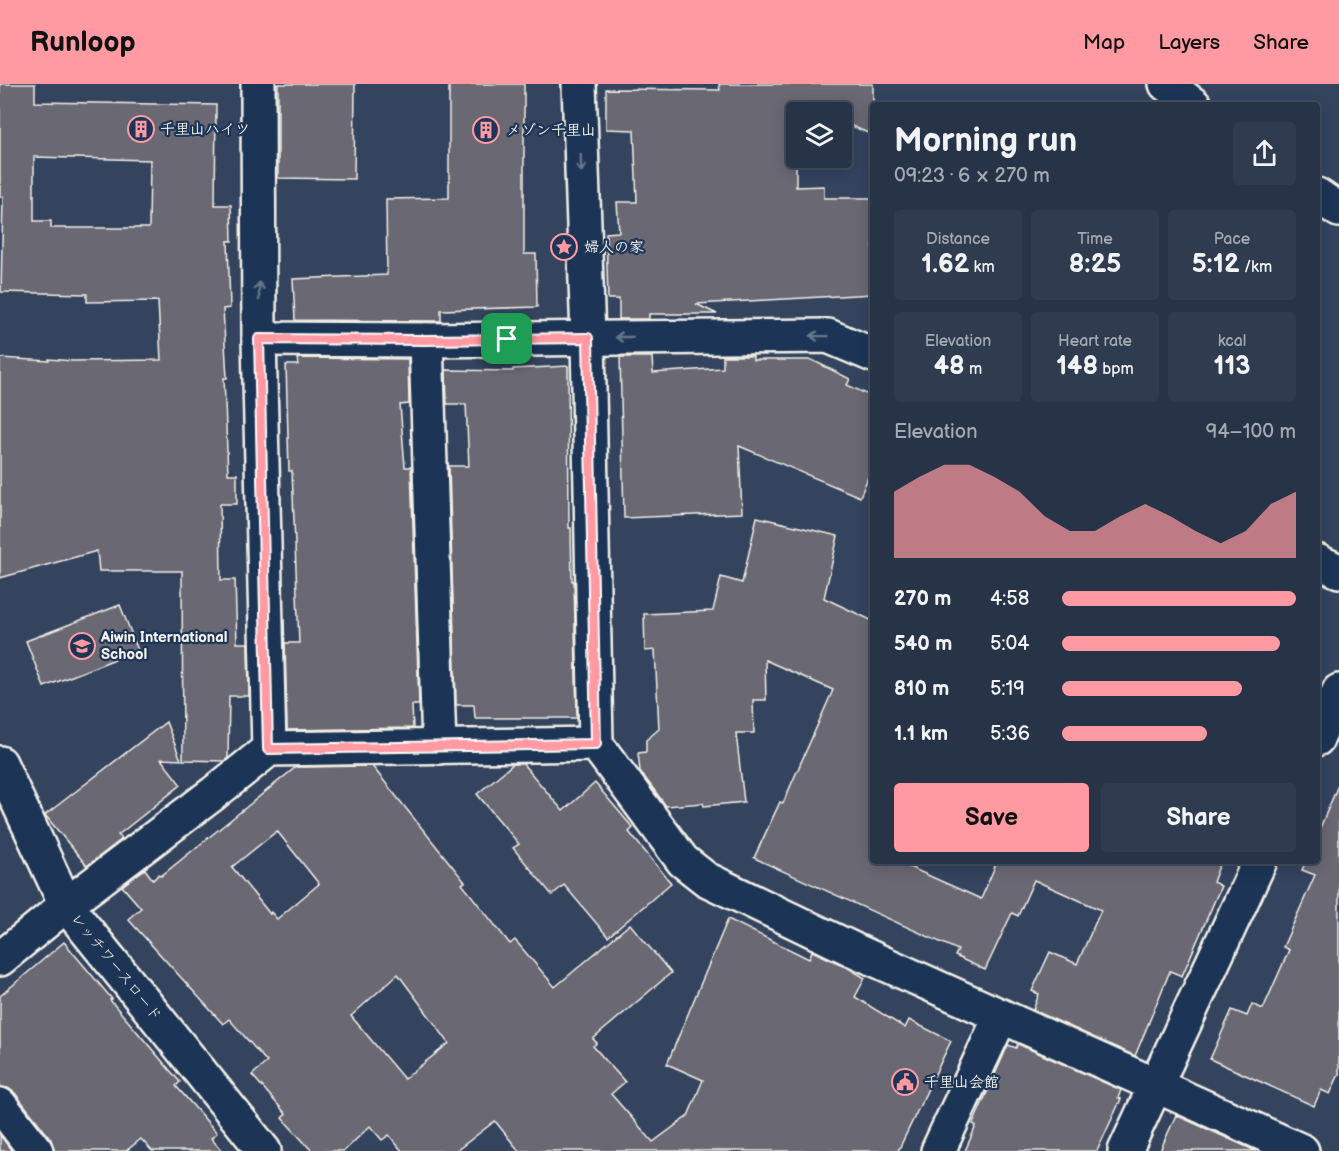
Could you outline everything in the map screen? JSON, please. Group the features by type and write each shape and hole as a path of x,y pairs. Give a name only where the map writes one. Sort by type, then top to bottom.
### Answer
{"street":[{"path":"258,84 259,339 268,749"},
{"path":"579,84 588,338 596,744 683,861 706,879 854,950 1302,1151"},
{"path":"1166,84 1190,102"},
{"path":"1320,197 1339,210"},
{"path":"259,339 426,340 828,336 870,354"},
{"path":"426,340 439,747"},
{"path":"1320,562 1339,571"},
{"path":"1320,732 1339,691"},
{"path":"0,959 268,749 596,744"},
{"name":"レッチワースロード","path":"0,763 66,905 264,1151"},
{"path":"1125,1151 1259,864"},
{"path":"938,1151 1000,1016"},
{"path":"0,1105 36,1151"}],"building":[{"path":"0,84 35,84 35,102 216,105 215,205 231,205 232,241 228,241 230,308 223,309 227,378 224,378 228,474 237,474 237,504 220,504 221,580 235,580 237,643 248,643 249,696 229,696 228,758 224,761 183,760 182,571 99,571 97,551 0,578 0,358 49,361 49,359 161,360 158,301 87,302 87,294 1,292 3,197 0,197","holes":["34,157 150,160 149,228 51,228 51,221 34,221"]},
{"path":"278,84 355,84 354,179 278,178"},
{"path":"449,84 524,84 524,254 536,254 537,307 441,310 441,321 295,320 293,279 387,275 386,199 449,198"},
{"path":"719,84 873,84 873,102 870,102 870,134 852,126 852,102 786,102 786,168 796,168 796,187 824,186 824,198 870,198 870,294 696,304 717,314 649,314 649,319 619,319 619,299 608,299 606,233 619,232 617,202 637,202 634,130 606,129 606,89 720,90"},
{"path":"723,356 753,356 753,360 812,360 850,379 847,385 870,396 870,472 860,497 739,446 742,513 624,518 620,357 652,357 653,373 723,368"},
{"path":"297,358 408,359 409,404 400,405 405,467 411,467 419,705 412,705 413,728 287,730 285,643 299,643 292,471 289,471 286,365 298,365"},
{"path":"568,366 569,528 571,528 572,581 574,581 577,718 475,718 474,705 456,705 449,466 469,466 466,404 447,404 446,370 513,371 513,369"},
{"path":"757,517 838,536 824,598 870,620 870,864 903,864 981,899 996,864 1220,864 1213,882 1221,886 1182,976 1170,971 1135,1056 1033,1010 1039,994 1032,991 1050,952 1077,964 1101,910 1034,880 1018,916 1012,913 985,970 955,956 958,950 754,858 780,802 783,803 833,690 765,660 766,700 753,700 754,733 736,733 744,802 704,806 703,803 666,806 640,771 638,753 646,752 646,740 659,729 655,650 645,651 644,614 713,611 721,577 742,583"},
{"name":"Aiwin International School","path":"120,605 138,650 44,687 26,641"},
{"path":"166,722 181,760 161,759 181,785 118,835 122,839 87,866 45,815"},
{"path":"513,764 523,764 563,811 595,783 633,828 629,832 671,883 608,937 564,885 552,895 513,848 519,844 477,794"},
{"path":"372,766 465,882 462,884 510,944 515,940 555,987 630,924 671,973 593,1039 597,1043 593,1046 625,1082 611,1094 653,1142 688,1116 703,1080 667,1064 728,919 809,959 812,951 865,978 855,997 905,1028 909,1020 951,1041 898,1151 519,1151 495,1121 456,1151 402,1151 389,1135 382,1140 370,1126 344,1151 312,1151 282,1118 286,1114 252,1075 267,1062 229,1019 223,1024 128,919 141,908 122,886 145,869 153,880 159,874 161,876 296,767","holes":["277,831 319,884 277,919 271,912 270,914 232,867","398,974 449,1043 404,1079 351,1016"]},
{"path":"1339,783 1339,1074 1330,1094 1321,1090 1314,1106 1210,1059 1232,1010 1247,1016 1252,1004 1263,1009 1289,950 1283,947 1315,875 1302,870 1305,864 1320,864 1320,828"},
{"path":"64,942 180,1082 176,1086 217,1133 211,1138 222,1151 152,1151 141,1139 126,1151 54,1151 51,1139 15,1093 8,1088 0,1087 0,996"},
{"path":"1018,1044 1121,1090 1118,1098 1121,1099 1097,1151 965,1151 976,1126 973,1124 1008,1045 1016,1048"},
{"path":"1176,1115 1256,1151 1160,1151"},
{"path":"0,1135 12,1151 0,1151"}],"place":[{"name":"千里山ハイツ","path":"141,129"},
{"name":"メゾン千里山","path":"486,130"},
{"name":"婦人の家","path":"564,247"},
{"name":"Aiwin International School","path":"82,646"},
{"name":"千里山会館","path":"905,1082"}],"route":[{"path":"588,338 596,744 268,749 259,339 507,339 588,338"}]}
